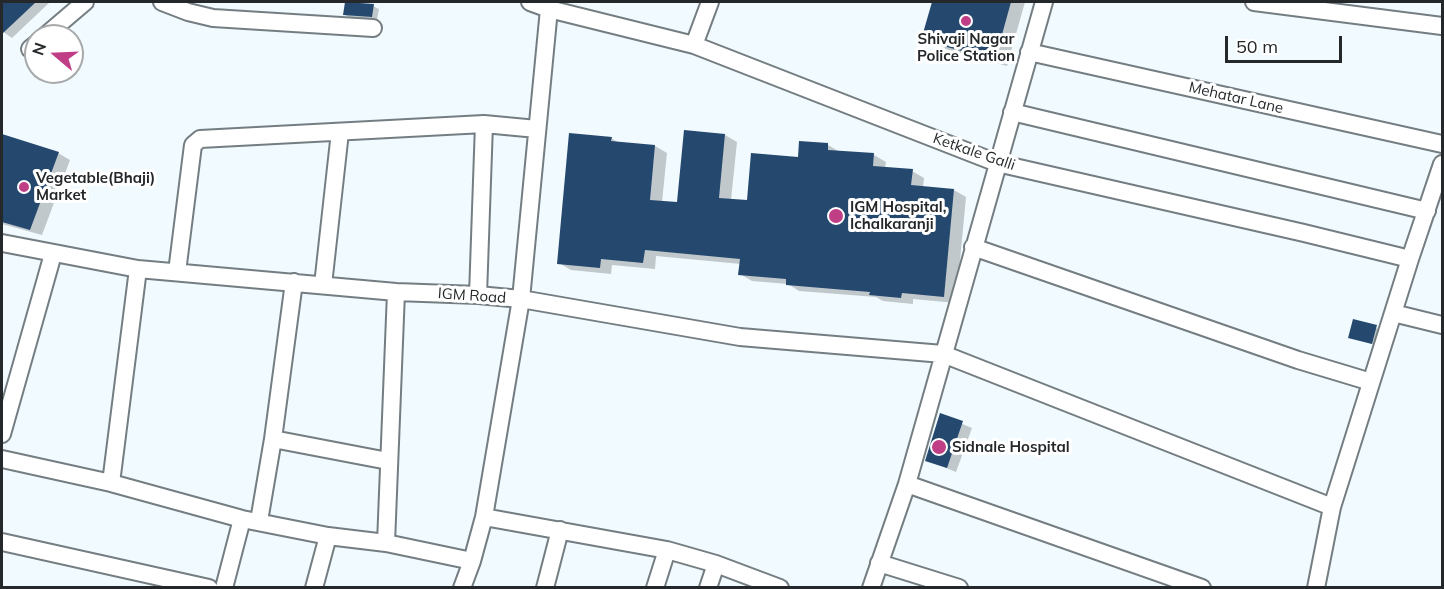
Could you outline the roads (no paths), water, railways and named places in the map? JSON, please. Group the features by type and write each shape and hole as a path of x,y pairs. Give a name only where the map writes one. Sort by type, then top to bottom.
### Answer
{"street":[{"path":"59,24 85,2"},
{"path":"162,2 213,18 373,28"},
{"name":"Ketkale Galli","path":"530,2 549,9 694,45 997,163 1410,259"},
{"path":"694,45 710,2"},
{"path":"871,588 907,484 1044,2"},
{"path":"1254,2 1443,26"},
{"path":"462,588 484,517 521,299 549,9"},
{"name":"Mehatar Lane","path":"1029,52 1443,144"},
{"path":"1012,112 1427,211"},
{"path":"177,272 193,145 200,139 484,124 537,129"},
{"path":"478,295 484,124"},
{"path":"323,285 340,132"},
{"path":"1316,588 1332,507 1410,259 1443,164"},
{"name":"IGM Road","path":"2,243 138,269 396,292 521,299 740,337 943,354 1332,507"},
{"path":"973,247 1298,360 1371,382"},
{"path":"2,434 53,254"},
{"path":"111,483 138,269"},
{"path":"259,521 273,439 294,282"},
{"path":"386,543 396,292"},
{"path":"1393,313 1443,325"},
{"path":"273,439 388,461"},
{"path":"2,459 111,483 242,519 328,536 386,543 472,561"},
{"path":"907,484 1202,588"},
{"path":"484,517 667,550 716,564 780,588"},
{"path":"224,588 242,519"},
{"path":"545,588 560,530"},
{"path":"314,588 328,536"},
{"path":"2,542 210,588"},
{"path":"655,588 667,550"},
{"path":"879,563 959,588"},
{"path":"708,588 716,564"}],"place":[{"name":"Shivaji Nagar Police Station","path":"966,21"},
{"name":"Vegetable(Bhaji) Market","path":"24,187"},
{"name":"IGM Hospital, Ichalkaranji","path":"836,216"},
{"name":"Sidnale Hospital","path":"939,447"}]}
